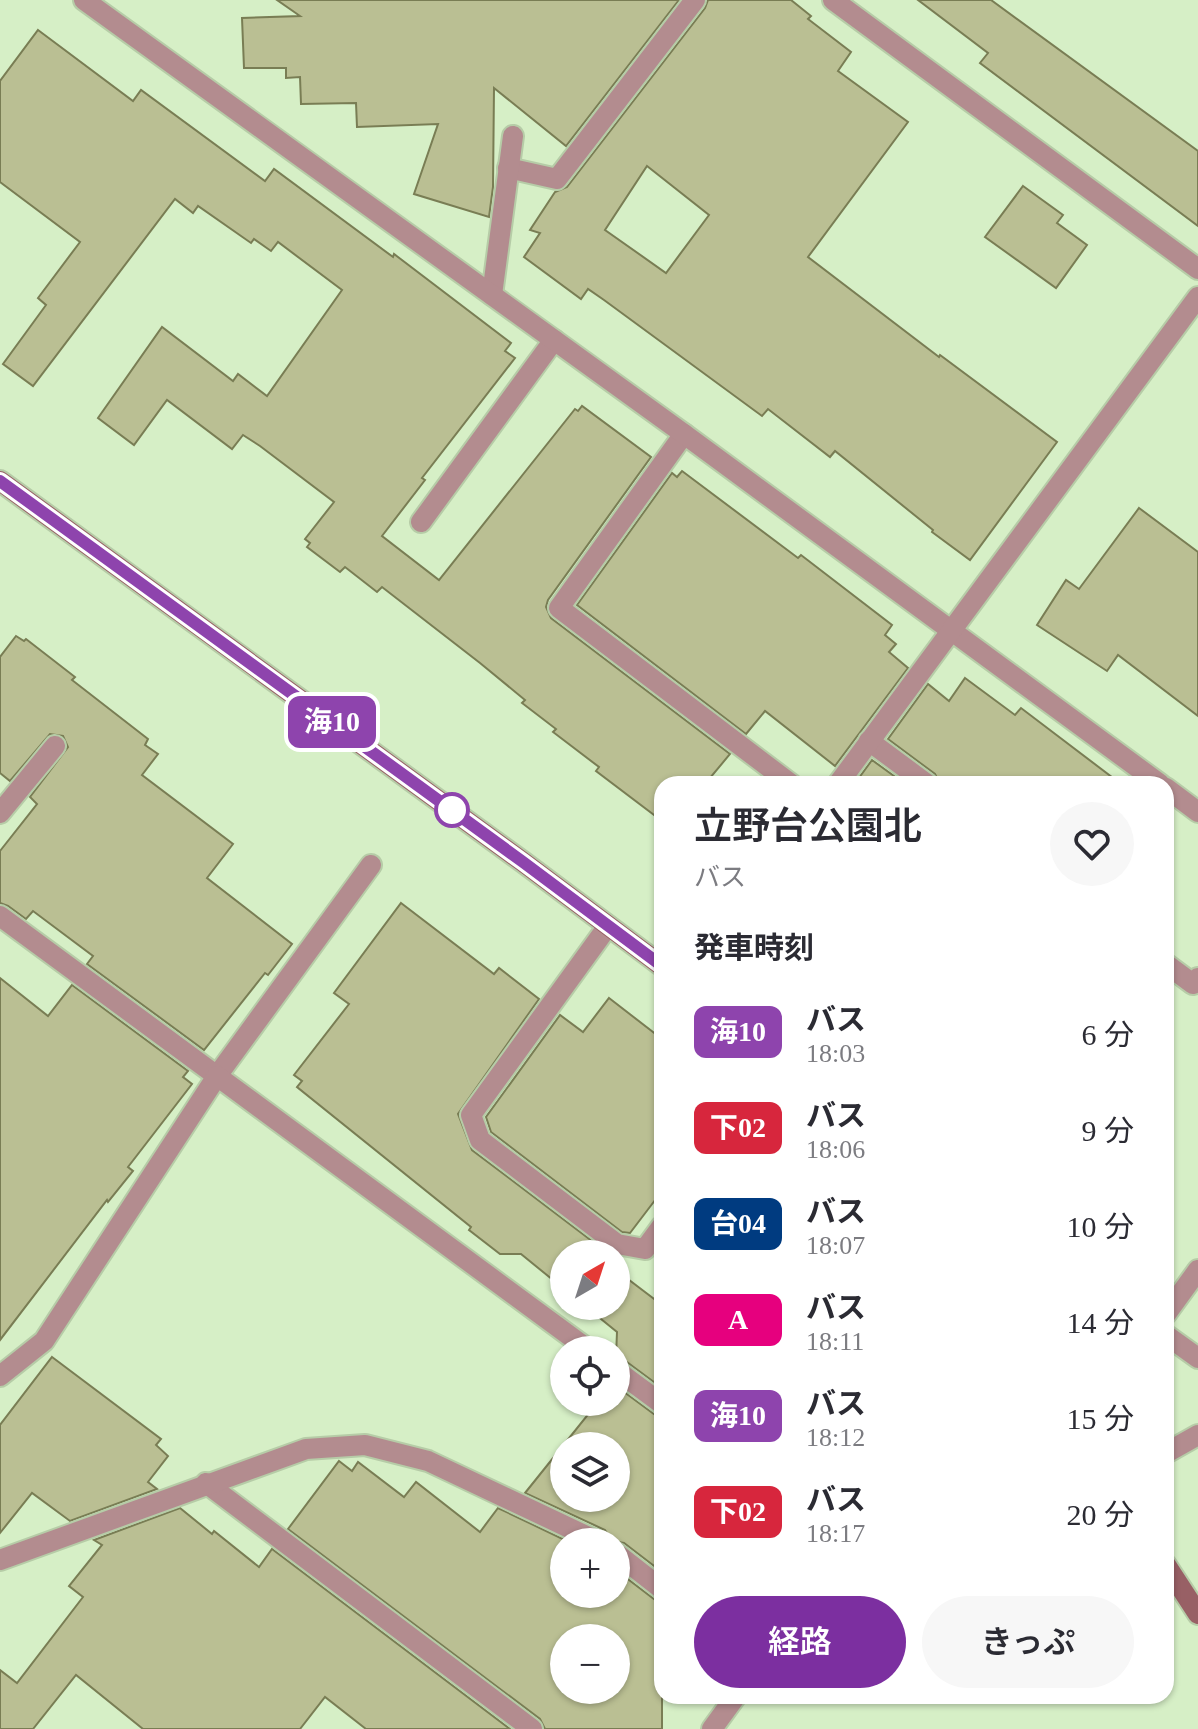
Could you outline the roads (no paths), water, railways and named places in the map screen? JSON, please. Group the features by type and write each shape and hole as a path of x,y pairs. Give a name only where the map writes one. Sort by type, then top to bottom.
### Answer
{"street":[{"path":"84,0 684,434 1149,776"},
{"path":"508,168 557,179 695,0"},
{"path":"833,0 1198,269"},
{"path":"492,295 513,136"},
{"path":"844,776 1198,297"},
{"path":"421,522 554,340"},
{"path":"684,434 559,608 780,776"},
{"path":"0,481 654,960"},
{"path":"869,741 916,776"},
{"path":"0,813 55,746"},
{"path":"1174,794 1198,812"},
{"path":"3,1367 44,1341 217,1076 371,865"},
{"path":"0,916 570,1336"},
{"path":"608,926 471,1115 480,1140 617,1244 645,1249 654,1237"},
{"path":"1174,970 1193,984 1198,978"},
{"path":"1174,1303 1198,1270"},
{"path":"1174,1341 1198,1358"},
{"path":"630,1380 654,1398"},
{"path":"1174,1448 1198,1435"},
{"path":"0,1560 306,1449 365,1445 428,1461 569,1528"},
{"path":"206,1483 532,1729"},
{"path":"630,1564 654,1583"},
{"path":"1174,1577 1198,1614"},
{"path":"712,1729 730,1704"}]}
